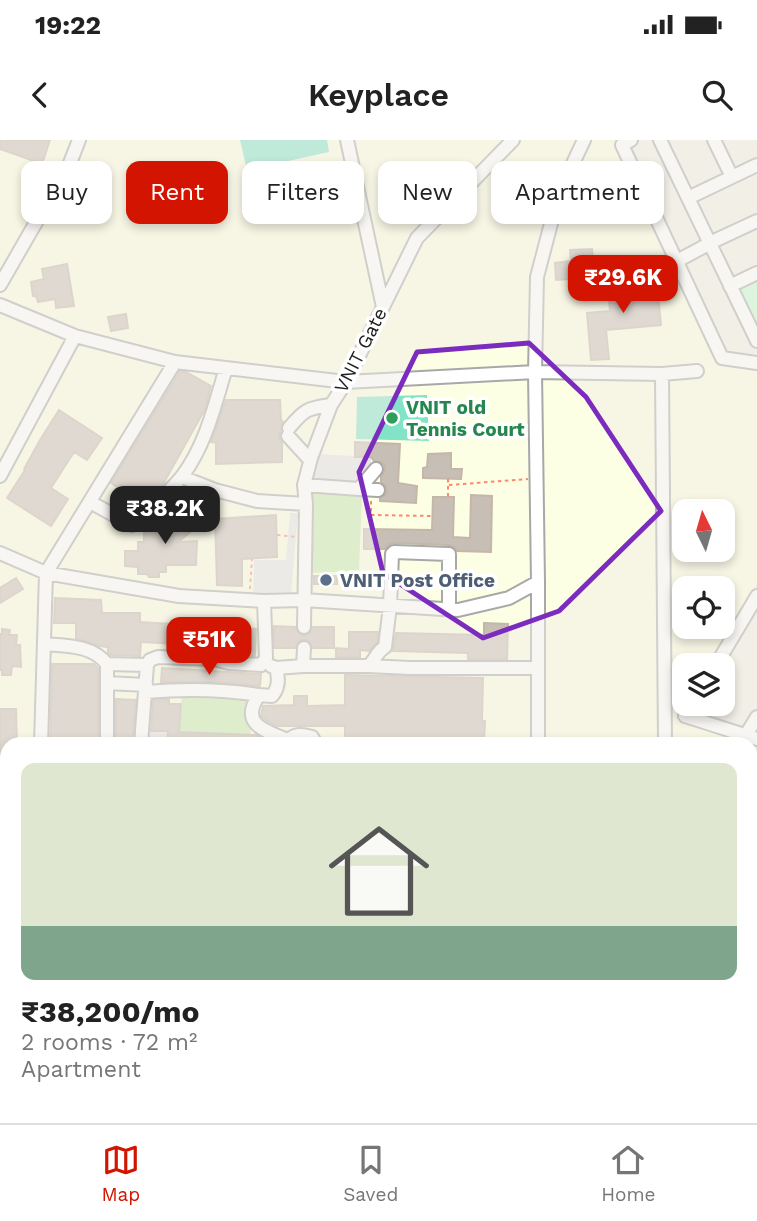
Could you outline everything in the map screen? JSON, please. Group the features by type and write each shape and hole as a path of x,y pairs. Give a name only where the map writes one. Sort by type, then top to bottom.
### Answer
{"street":[{"path":"0,285 70,163 77,140"},
{"path":"347,140 383,307"},
{"name":"VNIT Gate","path":"304,627 304,485 310,460 331,405 346,382 417,238 513,140"},
{"path":"538,737 535,372 537,277 559,193 584,140"},
{"path":"631,140 622,145 722,358 757,363"},
{"path":"660,140 757,341"},
{"path":"714,140 732,177"},
{"path":"688,198 757,165"},
{"path":"677,261 757,221"},
{"path":"730,286 757,273"},
{"path":"0,305 75,336 175,362 346,382 535,372 662,374 697,371"},
{"path":"0,476 75,336"},
{"path":"41,737 46,573 175,362"},
{"path":"90,502 132,525 182,477 196,456 226,368"},
{"path":"662,374 664,737"},
{"path":"310,460 288,432 302,413 313,407 331,405"},
{"path":"304,485 369,490 376,469"},
{"path":"182,477 215,490 257,501 306,504"},
{"path":"368,666 380,650 385,648 394,552 449,554 449,610"},
{"path":"0,554 46,573 179,597 303,600 458,610 509,598 538,582"},
{"path":"724,653 753,611 757,596"},
{"path":"107,683 272,696 277,690 278,674 267,658 264,601"},
{"path":"45,644 96,652 107,664 107,737"},
{"path":"303,666 304,648"},
{"path":"142,737 147,665 150,660 158,657 214,659 229,663 270,666 538,668"},
{"path":"107,664 147,665"},
{"path":"259,695 253,705 252,716 258,726 278,737"},
{"path":"685,716 751,737 757,717"},
{"path":"320,737 326,734"}],"path":[{"path":"448,479 448,497"},
{"path":"449,485 537,479"},
{"path":"369,490 371,515 432,516"},
{"path":"276,535 305,537"},
{"path":"250,600 252,559"}],"highlighted area":[{"path":"529,343 586,397 661,511 559,611 483,638 383,573 359,472 417,352"}],"shaded area":[{"path":"0,140 616,140 625,161 491,161 491,224 654,224 715,360 757,369 757,582 735,620 735,576 672,576 672,639 724,639 716,653 672,653 672,716 680,716 678,719 731,737 0,737"},
{"path":"318,454 371,457 371,464 376,469 359,489 310,485"},
{"path":"290,513 298,513 291,595 253,593 254,560 286,560"},
{"path":"217,635 230,637 228,657 215,656"},
{"path":"146,731 168,731 168,737 146,737"}],"green space":[{"path":"240,140 327,140 329,152 288,161 245,161"},
{"path":"757,276 757,333 735,287"},
{"name":"VNIT old Tennis Court","path":"427,395 429,441 356,439 357,397"},
{"path":"311,492 362,496 359,571 312,573"},
{"path":"182,692 254,697 250,735 179,732"}],"building":[{"path":"0,140 50,140 43,161 34,161 0,149"},
{"path":"592,249 596,293 573,295 571,279 556,280 555,263 571,261 570,250"},
{"path":"67,264 74,306 56,308 55,299 38,302 36,296 33,296 31,282 44,279 42,269"},
{"path":"657,283 661,325 606,330 609,359 591,360 587,313 610,311 608,287"},
{"path":"126,314 128,328 111,331 108,317"},
{"path":"180,371 211,386 205,409 162,486 142,504 111,483"},
{"path":"226,400 280,400 283,422 279,437 282,443 282,462 216,464 216,443 211,442"},
{"path":"59,410 102,438 87,460 74,452 51,488 68,499 51,526 7,498"},
{"path":"355,442 400,444 398,483 417,486 416,503 380,501 387,491 381,482 384,465 371,457 355,457"},
{"path":"451,453 451,469 462,469 461,479 423,478 428,454"},
{"path":"471,495 492,496 491,552 457,551 449,545 394,543 385,549 364,549 364,529 432,530 433,497 454,497 453,537 470,538"},
{"path":"181,507 198,526 178,542 197,541 196,565 166,565 166,572 159,572 159,577 138,574 138,567 125,566 125,551 138,551 138,542 144,542 144,533 162,533 151,520 162,510 171,519"},
{"path":"276,515 277,557 242,559 242,586 217,585 215,519"},
{"name":"VNIT Post Office","path":"314,576 337,576 337,584 314,584"},
{"path":"16,578 23,589 0,603 0,588"},
{"path":"55,598 101,600 102,613 140,613 140,622 256,629 255,656 228,654 230,637 217,635 216,646 141,642 140,656 111,655 108,653 108,647 76,638 76,623 54,623"},
{"path":"484,623 508,624 507,659 468,659 468,653 393,651 396,633 484,635"},
{"path":"274,626 295,627 299,634 305,636 313,627 334,627 334,648 313,648 309,641 304,639 297,643 295,648 274,648"},
{"path":"2,629 10,630 9,635 17,635 16,645 20,645 21,667 12,666 11,675 2,675 0,670"},
{"path":"349,632 378,632 377,642 369,651 360,650 360,657 336,657 336,648 349,649"},
{"path":"52,664 94,664 98,668 98,737 50,737"},
{"path":"162,668 261,674 260,686 217,682 161,682"},
{"path":"345,675 483,678 484,737 345,737 345,726 277,726 261,716 263,706 294,705 294,696 307,696 307,706 345,705"},
{"path":"116,699 136,700 133,737 116,737"},
{"path":"169,699 169,704 181,704 179,732 259,737 168,737 168,731 151,731 153,700"},
{"path":"0,709 16,709 17,737 0,737"}],"place":[{"name":"VNIT old Tennis Court","path":"392,418"},
{"name":"VNIT Post Office","path":"326,580"}]}
